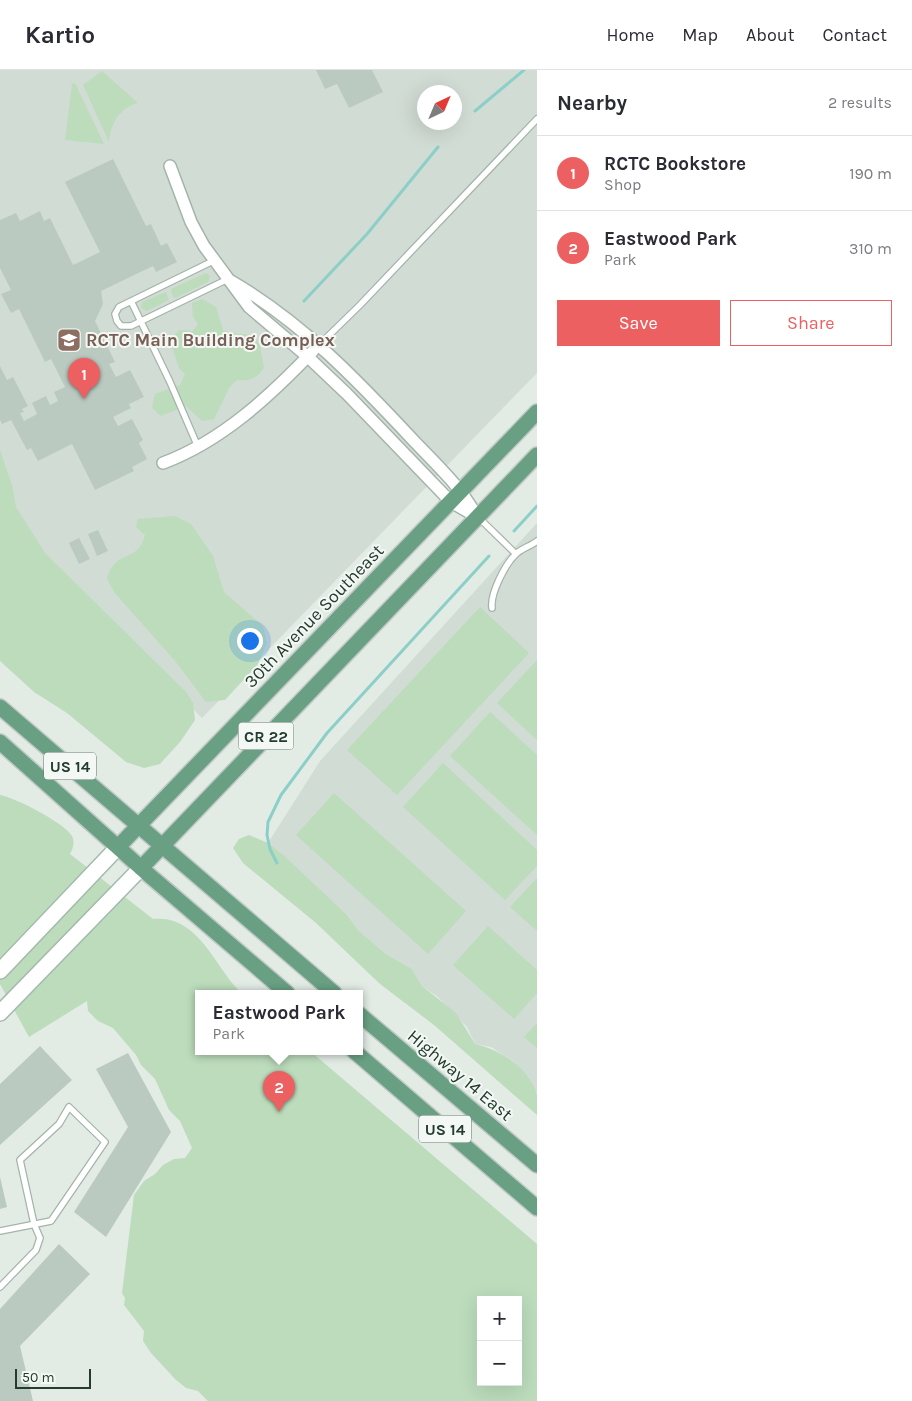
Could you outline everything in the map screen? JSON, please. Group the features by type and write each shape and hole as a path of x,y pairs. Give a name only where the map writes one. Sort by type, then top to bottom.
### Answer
{"main road":[{"name":"30th Avenue Southeast","path":"118,847 537,412"},
{"name":"CR 22","path":"141,868 537,455"},
{"name":"US 14","path":"0,707 331,990"},
{"name":"US 14","path":"0,742 141,868 283,990"},
{"name":"Highway 14 East","path":"363,1017 537,1165"},
{"name":"US 14","path":"359,1055 537,1208"}],"street":[{"path":"170,166 191,222 214,261 249,307 308,357 477,517"},
{"path":"228,279 273,307 319,344 391,416 456,497"},
{"path":"163,463 198,447 230,426 308,357 319,344"},
{"path":"0,971 118,847"},
{"path":"0,1013 141,868"}],"lane":[{"path":"319,344 360,305 537,118"},
{"path":"214,261 116,310 117,322 124,327 141,322 228,279"},
{"path":"131,301 170,382 198,447"},
{"path":"477,517 516,554"},
{"path":"492,608 492,595 496,585 516,554 537,541"},
{"path":"0,1231 34,1224 51,1221 105,1142 69,1107 59,1124 20,1160 34,1224 40,1238 36,1250 0,1287"}],"shaded area":[{"path":"0,70 537,70 537,373 202,718 27,548 0,491"},
{"path":"537,523 537,1094 529,1077 513,1061 491,1047 475,1044 467,1027 438,997 422,986 412,969 386,954 359,931 347,915 268,843 320,761"}],"green space":[{"path":"102,71 138,103 131,105 117,117 109,142 83,85"},
{"path":"75,83 104,144 65,140 72,84"},
{"path":"206,273 210,276 208,282 175,298 173,297 171,289"},
{"path":"166,292 169,300 147,311 141,308 142,302"},
{"path":"202,299 216,307 223,330 254,336 260,346 264,368 255,377 249,380 237,380 229,388 214,419 202,421 186,406 161,416 152,408 155,394 180,385 185,374 179,368 170,341 179,330 193,331 198,324 193,317 192,303"},
{"path":"0,450 12,485 16,507 45,553 186,692 193,703 195,720 180,742 160,764 144,768 126,762 67,713 34,692 0,661"},
{"path":"175,516 191,524 213,556 224,592 263,626 267,643 258,664 225,700 206,702 176,662 114,592 107,578 116,563 137,550 142,544 145,535 136,527 138,519"},
{"path":"480,607 529,653 397,795 347,750"},
{"path":"537,660 537,740 497,703"},
{"path":"490,712 537,755 537,835 450,756"},
{"path":"443,763 537,850 537,866 505,900 403,807"},
{"path":"334,793 466,911 428,954 296,835"},
{"path":"0,795 27,806 67,830 73,838 70,854 153,919 169,920 183,925 195,934 239,990 195,990 195,1055 315,1055 537,1244 537,1401 208,1401 198,1391 186,1388 175,1379 151,1353 143,1341 144,1331 124,1305 125,1298 122,1293 134,1195 144,1181 155,1174 163,1165 174,1159 185,1158 192,1148 180,1121 169,1110 155,1079 141,1065 136,1055 113,1028 98,1021 88,1011 87,1001 29,1037 0,984"},
{"path":"249,835 268,843 283,855 347,915 359,931 386,954 412,969 422,986 456,1013 475,1044 495,1051 521,1069 528,1076 537,1095 537,1115 434,1025 380,984 316,923 243,863 233,848 239,839"},
{"path":"537,878 537,931 510,907"},
{"path":"488,926 537,970 537,993 514,1019 453,965"},
{"path":"537,1023 537,1048 524,1037"}],"building":[{"path":"316,70 372,70 383,92 349,108 337,84 325,89"},
{"name":"RCTC Main Building Complex","path":"113,159 146,226 151,224 161,246 167,243 177,262 156,272 153,266 101,291 103,304 95,321 115,362 109,364 116,377 130,370 144,397 129,404 131,408 113,417 118,426 132,419 143,440 139,443 147,459 132,467 134,471 95,490 72,444 38,461 31,448 27,450 11,420 2,424 0,420 0,366 7,380 13,377 28,406 22,409 24,412 20,413 24,421 37,414 32,403 46,396 50,405 58,401 54,392 65,387 51,359 45,362 19,309 11,313 1,294 11,290 0,268 0,220 16,213 20,221 40,211 44,221 50,218 73,265 100,252 65,182"},
{"path":"98,530 108,551 97,556 88,534"},
{"path":"79,538 90,559 79,564 69,543"},
{"path":"40,1046 72,1080 0,1145 0,1084"},
{"path":"128,1053 171,1132 106,1237 74,1212 128,1127 96,1069"},
{"path":"0,1177 7,1207 0,1209"},
{"path":"59,1244 90,1274 20,1346 33,1401 0,1401 0,1309"}],"waterway":[{"path":"475,111 524,70"},
{"path":"304,301 367,234 438,147"},
{"path":"514,531 537,506"},
{"path":"277,863 270,849 267,835 268,822 281,795 327,733 489,556"}],"place":[{"name":"RCTC Main Building Complex","path":"69,340"},
{"name":"RCTC Bookstore","path":"84,399"},
{"name":"Eastwood Park","path":"279,1112"}]}
